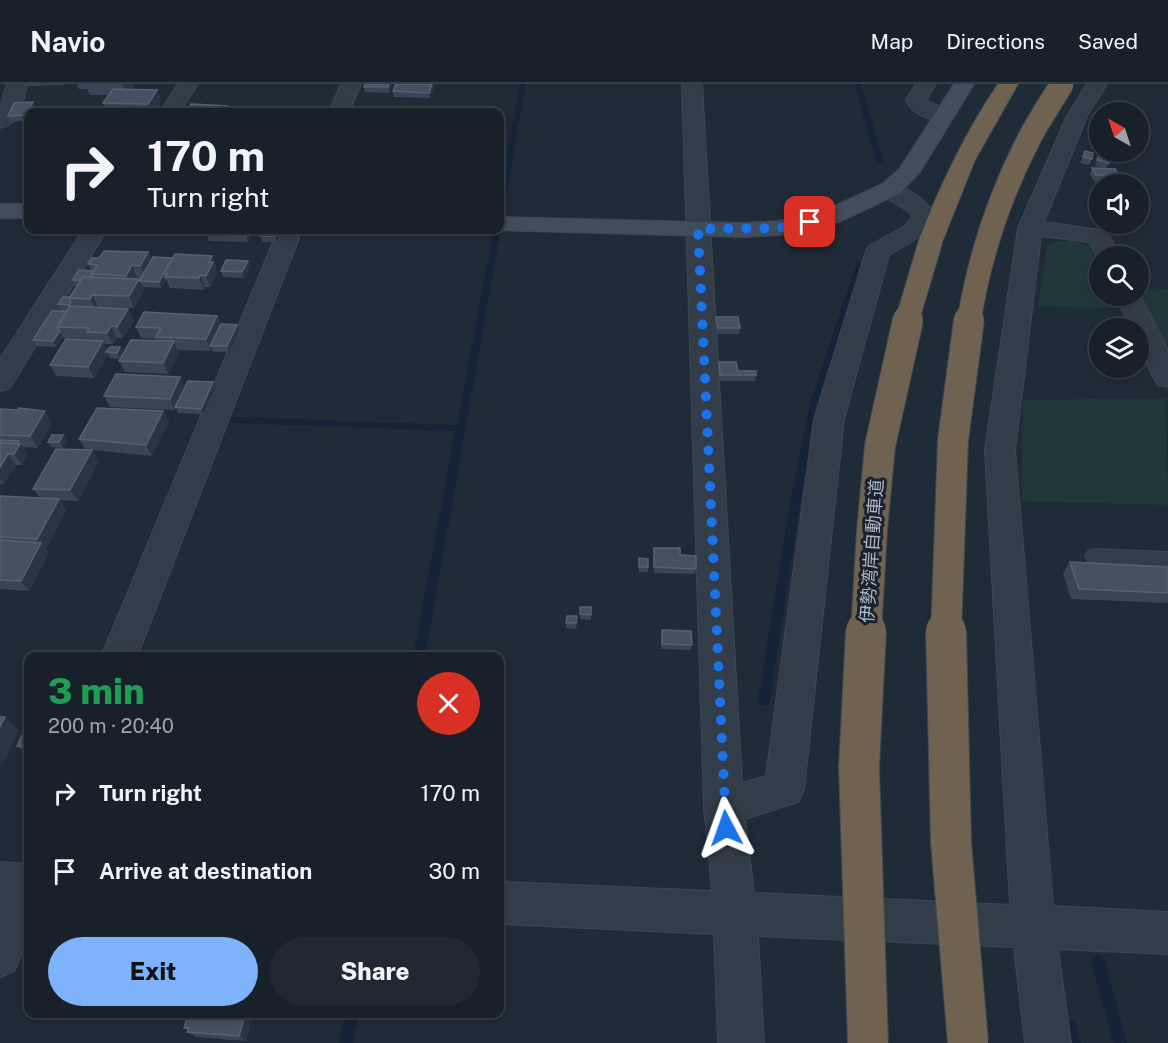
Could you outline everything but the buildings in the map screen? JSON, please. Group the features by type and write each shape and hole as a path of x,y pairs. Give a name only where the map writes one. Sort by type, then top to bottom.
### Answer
{"highway":[{"name":"伊勢湾岸自動車道","path":"868,1043 859,767 872,530 880,446 910,309 930,240 951,186 980,128 1008,84"},
{"path":"968,1043 953,882 945,642 950,469 959,368 976,288 995,220 1014,167 1062,84"}],"street":[{"path":"0,122 8,117 17,84"},
{"path":"173,108 188,84"},
{"path":"341,108 351,84"},
{"path":"692,84 724,807 735,914 741,1043"},
{"path":"926,84 916,100 918,105 944,116"},
{"path":"504,224 698,229 779,228 810,222 849,210 889,190 909,172 964,84"},
{"path":"1048,1043 1033,927 1000,450 1030,228 1077,116 1097,84"},
{"path":"724,807 784,789 829,419 878,251 913,231 925,216 916,205 889,190"},
{"path":"0,211 24,211"},
{"path":"1030,228 1098,236 1103,246"},
{"path":"0,381 92,234"},
{"path":"121,652 288,234"},
{"path":"1133,306 1168,378"},
{"path":"0,883 24,885"},
{"path":"0,955 24,895"},
{"path":"504,903 1168,933"}],"lane":[{"path":"1094,556 1168,559"}],"green space":[{"path":"1059,241 1078,242 1089,246 1089,306 1121,306 1122,308 1038,307 1047,247"},
{"path":"1149,288 1168,289 1168,344 1161,344 1142,306 1149,306"},
{"path":"1166,398 1168,505 1022,501 1023,400"}],"waterway":[{"path":"504,186 523,84"},
{"path":"858,84 880,163"},
{"path":"461,428 496,234"},
{"path":"764,701 795,504 815,403 860,263"},
{"path":"232,420 461,428"},
{"path":"420,652 461,428"},
{"path":"1098,961 1120,1043"},
{"path":"346,1043 351,1018"},
{"path":"1071,1028 1074,1043"}],"route":[{"path":"726,828 698,229 779,228 810,222"}]}
